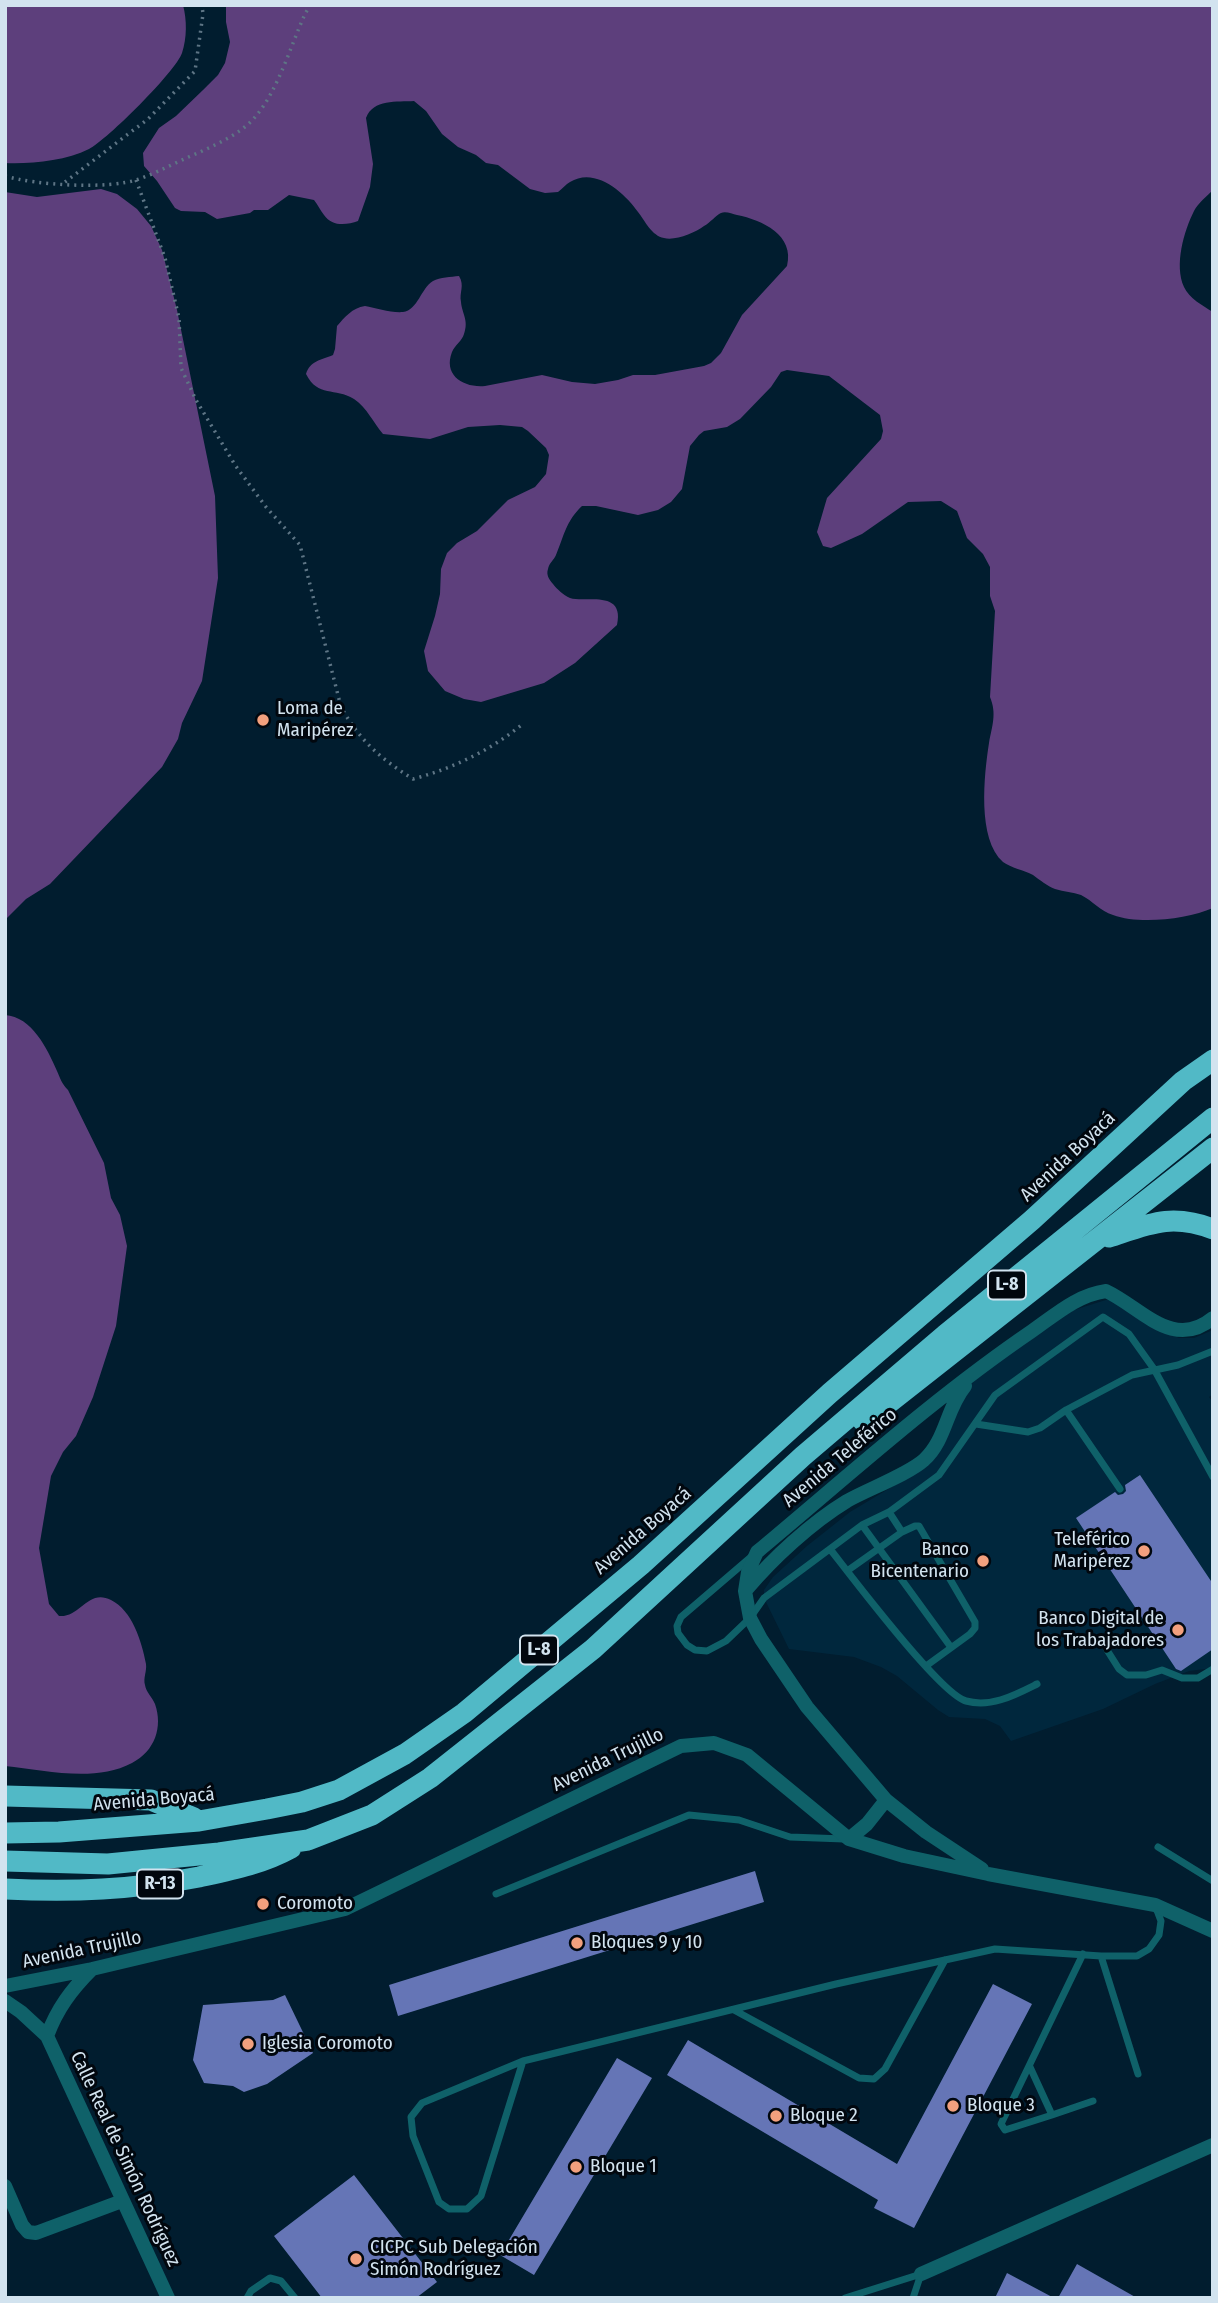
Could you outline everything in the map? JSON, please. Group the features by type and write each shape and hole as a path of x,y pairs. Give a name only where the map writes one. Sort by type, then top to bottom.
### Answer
{"highway":[{"path":"1183,1081 1213,1050"},
{"name":"Avenida Boyacá","path":"11,1833 199,1821 302,1802 339,1790 405,1754 464,1713 641,1564 831,1393 1032,1220 1183,1081 1213,1060"},
{"name":"L-8","path":"11,1861 108,1864 219,1853 308,1840 372,1815 430,1778 593,1649 803,1456 945,1335 1213,1118"},
{"path":"803,1456 885,1406 1213,1148"},
{"path":"1097,1240 1174,1219 1213,1229"},
{"path":"5,1796 151,1800 199,1821"},
{"name":"R-13","path":"5,1889 115,1890 174,1882 268,1861 308,1840"}],"street":[{"name":"Avenida Teleférico","path":"757,1552 980,1367 1080,1298 1106,1291 1124,1299 1154,1322 1170,1330 1201,1328 1213,1318"},
{"name":"Avenida Teleférico","path":"745,1591 802,1535 846,1502 922,1462 939,1442 956,1396 980,1367"},
{"path":"757,1552 748,1572 745,1591 750,1618 807,1707 886,1800 926,1832 988,1874"},
{"name":"Avenida Trujillo","path":"5,1986 92,1969 345,1909 681,1746 714,1743 747,1755 849,1839 904,1856 1155,1905 1213,1931"},
{"path":"849,1839 867,1824 886,1800"},
{"name":"Calle Real de Simón Rodríguez","path":"47,2036 69,1992 92,1969"},
{"name":"Calle Real de Simón Rodríguez","path":"5,2001 47,2036 168,2298"},
{"path":"921,2274 1213,2145"},
{"path":"5,2186 22,2225 28,2232 36,2233 122,2201"}],"lane":[{"path":"757,1552 681,1617 677,1626 681,1639 687,1645 695,1650 707,1651 726,1642 750,1618 764,1598 862,1525 889,1512 939,1475 995,1395 1103,1317 1129,1334 1153,1369 1213,1477"},
{"path":"976,1424 1028,1432 1040,1429 1066,1410 1132,1375 1178,1365 1213,1351"},
{"path":"1066,1410 1120,1489"},
{"path":"889,1512 902,1532"},
{"path":"862,1525 950,1646"},
{"path":"847,1571 902,1532 919,1526 975,1622 975,1628 970,1634 926,1666"},
{"path":"830,1549 926,1666 957,1698 988,1704 1037,1684"},
{"path":"1107,1650 1119,1669 1127,1675 1146,1675 1162,1670 1182,1678 1198,1678 1213,1669"},
{"path":"496,1894 689,1815 738,1820 790,1837 849,1839"},
{"path":"1158,1847 1213,1881"},
{"path":"523,2061 481,2196 467,2208 449,2209 439,2202 413,2136 411,2117 422,2103 523,2061 995,1949 1137,1956 1149,1950 1159,1935 1161,1921 1155,1905"},
{"path":"1083,1954 1001,2124 1005,2130 1010,2129 1093,2101"},
{"path":"1101,1956 1138,2074"},
{"path":"734,2010 859,2078 874,2079 885,2069 945,1960"},
{"path":"1030,2067 1052,2115"},
{"path":"845,2298 921,2274"},
{"path":"913,2298 921,2274"},
{"path":"247,2298 262,2281 270,2278 281,2281 295,2298"}],"path":[{"path":"64,183 148,119 195,71 202,5"},
{"path":"5,176 18,180 97,186 136,180 223,141 245,127 258,114 275,85 310,5"},
{"path":"136,180 165,258 179,318 181,368 196,400 235,465 266,507 300,545 341,707 354,729 383,759 413,779 439,772 481,753 524,723"}],"shaded area":[{"path":"5,5 183,5 186,29 184,47 177,62 155,89 110,133 89,149 48,161 5,163"},
{"path":"226,5 1213,5 1213,190 1198,205 1190,219 1182,248 1180,269 1184,287 1189,295 1213,312 1213,908 1163,919 1124,918 1104,911 1081,895 1052,888 1033,875 1006,864 995,852 989,838 984,806 985,772 994,715 990,697 995,611 990,596 990,567 983,554 967,538 957,511 941,501 908,502 862,534 831,548 823,546 817,532 827,498 881,439 883,431 880,415 829,376 787,370 781,372 771,387 740,419 727,427 704,431 690,446 682,489 671,502 658,510 638,515 596,506 582,506 569,523 549,567 548,577 567,597 610,602 618,614 617,625 575,663 544,683 481,702 445,691 428,671 424,651 435,616 440,594 441,569 447,553 457,543 477,531 508,500 535,487 546,474 549,455 546,448 522,427 468,427 430,439 383,434 354,399 321,389 306,374 313,364 333,355 337,326 360,307 394,312 408,310 433,281 459,276 466,321 462,339 452,352 450,367 463,382 485,386 542,375 595,384 633,375 655,375 711,363 721,353 742,315 787,266 786,246 766,225 725,212 685,236 669,239 660,237 625,197 599,179 580,178 558,192 545,193 530,189 498,165 486,163 458,147 442,134 426,111 414,101 393,102 374,107 366,118 373,164 370,187 358,221 345,224 331,222 314,200 289,195 268,210 254,210 217,219 205,212 181,211 175,208 144,166 143,153 159,128 203,90 218,75 225,63 230,42"},
{"path":"101,189 117,194 137,209 151,226 162,250 215,496 218,578 202,681 182,723 178,739 162,767 50,884 26,899 5,920 5,192 37,197"},
{"path":"5,1015 23,1021 37,1035 68,1090 104,1163 111,1198 120,1215 127,1246 116,1326 93,1397 76,1436 63,1452 51,1476 39,1548 49,1604 59,1616 73,1613 90,1600 103,1597 125,1611 142,1646 146,1664 145,1685 155,1704 158,1721 155,1738 140,1758 117,1769 86,1774 5,1766"},
{"path":"1109,1299 1179,1338 1194,1338 1213,1330 1213,1394 1209,1397 1213,1402 1213,1668 1189,1671 1103,1709 1011,1741 1000,1726 985,1719 949,1717 897,1676 881,1667 854,1657 789,1649 764,1598 764,1590 773,1577 850,1512 930,1464 960,1399 976,1378 1074,1310"}],"building":[{"name":"Teleférico Maripérez","path":"1140,1475 1213,1584 1213,1649 1181,1671 1176,1669 1076,1518 1115,1492 1118,1495 1123,1494 1126,1491 1125,1485"},
{"name":"Bloques 9 y 10","path":"755,1871 764,1902 398,2016 389,1985"},
{"path":"993,1984 1032,2004 914,2228 874,2208 878,2200 667,2075 688,2040 897,2164"},
{"path":"285,1995 313,2053 267,2084 244,2092 233,2086 204,2083 193,2060 203,2005 273,2000"},
{"name":"Bloque 1","path":"617,2058 652,2078 534,2275 500,2255"},
{"name":"CICPC Sub Delegación Simón Rodríguez","path":"354,2175 437,2282 416,2298 322,2298 274,2236"},
{"path":"1077,2264 1137,2298 1058,2298"},
{"path":"1007,2273 1054,2298 995,2298"}],"place":[{"name":"Loma de Maripérez","path":"263,720"},
{"name":"Teleférico Maripérez","path":"1144,1551"},
{"name":"Banco Bicentenario","path":"983,1561"},
{"name":"Banco Digital de los Trabajadores","path":"1178,1630"},
{"name":"Coromoto","path":"263,1904"},
{"name":"Bloques 9 y 10","path":"577,1943"},
{"name":"Iglesia Coromoto","path":"248,2044"},
{"name":"Bloque 3","path":"953,2106"},
{"name":"Bloque 2","path":"776,2116"},
{"name":"Bloque 1","path":"576,2167"},
{"name":"CICPC Sub Delegación Simón Rodríguez","path":"356,2259"}]}
